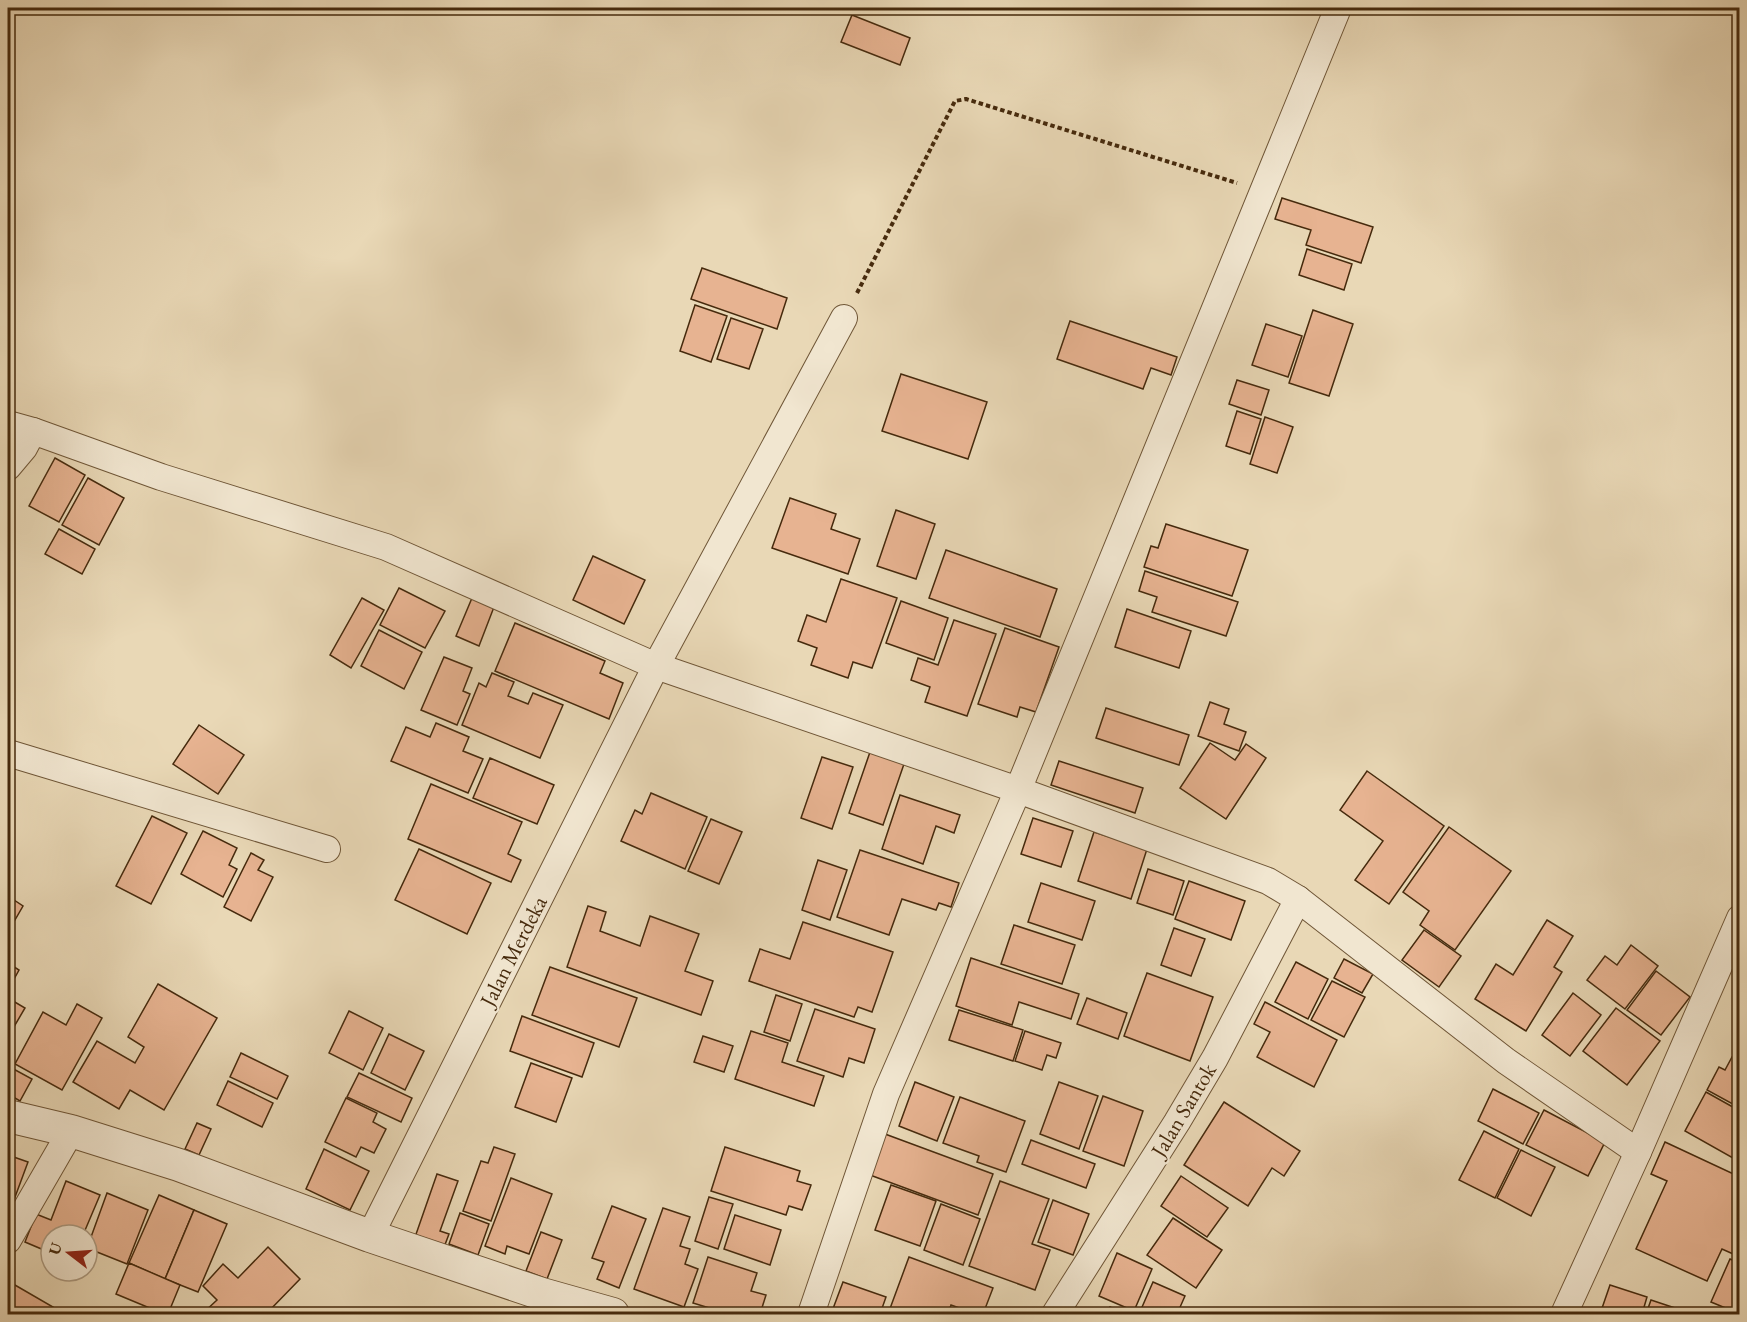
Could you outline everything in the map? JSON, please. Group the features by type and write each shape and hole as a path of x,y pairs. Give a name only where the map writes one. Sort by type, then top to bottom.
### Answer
{"street":[{"path":"811,1314 886,1094 1018,790 1338,8"},
{"name":"Jalan Merdeka","path":"370,1236 656,666 844,318"},
{"path":"8,423 160,477 386,547 656,666 1018,790 1268,880 1298,898 1506,1061 1638,1152"},
{"path":"8,467 24,448 33,431"},
{"path":"8,753 327,849"},
{"name":"Jalan Santok","path":"1055,1314 1215,1058 1298,898"},
{"path":"1564,1314 1638,1152 1740,918"},
{"path":"8,1116 71,1131 179,1165 370,1236 542,1294 613,1314"},
{"path":"8,1240 71,1131"}],"path":[{"path":"844,318 955,101 966,99 1263,191"}],"building":[{"path":"852,15 910,38 900,65 841,42"},
{"path":"1282,198 1373,227 1361,263 1306,245 1311,230 1275,219"},
{"path":"1307,249 1352,264 1344,290 1299,275"},
{"path":"702,268 787,298 777,329 691,299"},
{"path":"695,305 727,316 711,362 680,351"},
{"path":"1313,310 1353,324 1329,396 1289,383"},
{"path":"731,318 763,329 749,369 717,359"},
{"path":"1070,321 1177,357 1171,375 1151,368 1143,389 1057,359"},
{"path":"1266,324 1302,336 1288,377 1252,365"},
{"path":"901,374 987,402 968,459 882,431"},
{"path":"1237,380 1269,390 1261,415 1229,404"},
{"path":"1237,411 1261,419 1250,454 1226,446"},
{"path":"1265,417 1293,427 1277,473 1250,464"},
{"path":"55,458 85,475 59,522 29,506"},
{"path":"88,478 124,498 99,545 62,525"},
{"path":"790,498 836,514 831,529 860,539 848,574 772,548"},
{"path":"896,510 935,524 916,579 877,566"},
{"path":"1166,524 1248,550 1232,596 1144,567 1151,546 1158,548"},
{"path":"59,529 95,549 82,574 45,554"},
{"path":"946,550 1057,589 1040,637 929,598"},
{"path":"593,556 645,580 624,624 573,600"},
{"path":"1145,571 1238,602 1226,636 1152,612 1157,597 1139,591"},
{"path":"841,579 897,598 872,668 853,662 848,678 811,665 817,648 798,641 807,615 826,622"},
{"path":"399,588 445,611 425,648 380,625"},
{"path":"362,598 384,610 351,668 330,655"},
{"path":"472,598 494,607 479,646 456,636"},
{"path":"901,601 948,618 934,660 886,643"},
{"path":"1127,609 1191,631 1179,668 1115,647"},
{"path":"954,620 996,634 967,716 925,702 930,687 911,680 918,658 938,665"},
{"path":"515,623 605,661 600,673 623,683 609,719 495,671"},
{"path":"1005,628 1059,647 1036,712 1020,707 1017,717 978,704"},
{"path":"379,630 422,652 404,689 361,666"},
{"path":"444,657 472,668 463,691 470,694 457,725 421,710"},
{"path":"492,673 514,682 508,696 528,704 533,693 563,705 540,758 462,725 479,683 486,687"},
{"path":"1210,702 1229,709 1224,724 1246,732 1239,751 1198,736"},
{"path":"1106,708 1189,735 1179,765 1096,738"},
{"path":"436,723 469,737 463,751 483,759 468,793 391,761 406,727 430,737"},
{"path":"199,725 244,755 218,794 173,764"},
{"path":"1210,743 1235,760 1246,744 1266,758 1226,819 1180,788"},
{"path":"870,752 904,764 883,825 849,813"},
{"path":"822,757 853,767 832,829 801,818"},
{"path":"490,758 554,785 537,824 473,798"},
{"path":"1059,761 1143,788 1135,813 1051,785"},
{"path":"1367,771 1444,826 1389,904 1355,880 1383,841 1340,810"},
{"path":"431,784 522,822 508,854 521,860 511,882 408,839"},
{"path":"651,793 707,817 685,869 621,841 635,810 642,814"},
{"path":"900,795 960,815 954,833 936,826 923,864 882,849"},
{"path":"152,816 187,833 151,904 116,886"},
{"path":"1033,818 1073,831 1061,867 1021,854"},
{"path":"711,819 742,832 719,884 688,871"},
{"path":"1449,827 1511,871 1455,950 1420,925 1429,911 1403,892"},
{"path":"203,831 237,848 229,865 237,869 223,897 181,874"},
{"path":"1094,832 1147,849 1131,899 1078,881"},
{"path":"419,849 491,883 467,934 395,900"},
{"path":"860,850 959,883 951,907 939,903 936,910 902,899 889,935 837,917"},
{"path":"251,853 264,860 258,870 273,877 251,921 224,907"},
{"path":"818,860 847,870 830,920 802,910"},
{"path":"1148,869 1184,881 1173,915 1137,903"},
{"path":"1189,881 1245,901 1231,940 1175,919"},
{"path":"1041,883 1095,901 1082,940 1028,922"},
{"path":"8,896 23,906 8,932"},
{"path":"588,906 606,912 600,931 640,946 650,916 699,934 685,971 713,981 701,1015 567,967"},
{"path":"1547,920 1573,936 1554,967 1562,972 1526,1031 1475,999 1496,964 1513,975"},
{"path":"803,922 893,952 872,1012 858,1007 854,1017 749,981 760,949 790,959"},
{"path":"1014,925 1075,945 1062,984 1001,964"},
{"path":"1174,928 1205,939 1191,976 1161,965"},
{"path":"1424,930 1461,956 1439,987 1402,960"},
{"path":"1631,945 1658,966 1625,1009 1587,980 1605,956 1617,965"},
{"path":"971,958 1079,994 1071,1019 1019,1002 1012,1025 956,1006"},
{"path":"1344,959 1373,974 1362,993 1334,978"},
{"path":"1296,962 1328,979 1308,1019 1275,1002"},
{"path":"8,963 19,970 8,990"},
{"path":"550,967 637,998 619,1047 532,1015"},
{"path":"1656,971 1690,997 1661,1035 1627,1010"},
{"path":"1147,973 1213,997 1190,1061 1124,1036"},
{"path":"1332,981 1365,997 1344,1037 1311,1020"},
{"path":"158,984 217,1018 164,1110 130,1090 119,1109 73,1082 97,1041 135,1063 144,1047 128,1037"},
{"path":"1573,993 1601,1015 1570,1056 1542,1035"},
{"path":"776,995 802,1004 790,1041 764,1032"},
{"path":"8,998 25,1008 8,1037"},
{"path":"1087,998 1127,1013 1118,1039 1077,1024"},
{"path":"1265,1002 1337,1040 1314,1087 1257,1057 1270,1032 1254,1024"},
{"path":"77,1004 102,1018 62,1090 15,1064 43,1012 66,1025"},
{"path":"1616,1008 1660,1041 1627,1085 1583,1051"},
{"path":"815,1009 875,1029 864,1063 849,1058 843,1077 797,1061"},
{"path":"959,1010 1023,1030 1013,1061 949,1040"},
{"path":"349,1011 383,1028 363,1070 329,1053"},
{"path":"522,1016 594,1043 582,1077 510,1051"},
{"path":"751,1031 788,1043 782,1062 824,1076 814,1106 735,1079"},
{"path":"1025,1031 1061,1043 1056,1058 1047,1055 1042,1070 1015,1061"},
{"path":"389,1034 424,1051 405,1090 371,1073"},
{"path":"703,1036 733,1046 724,1072 694,1062"},
{"path":"241,1053 288,1076 277,1099 230,1077"},
{"path":"1732,1057 1740,1061 1740,1108 1707,1090 1719,1067 1725,1070"},
{"path":"531,1063 572,1078 556,1122 515,1107"},
{"path":"8,1066 32,1079 20,1101 8,1094"},
{"path":"359,1073 412,1098 401,1122 347,1097"},
{"path":"228,1081 273,1103 262,1127 217,1105"},
{"path":"915,1082 954,1097 937,1141 899,1126"},
{"path":"1059,1082 1098,1096 1079,1149 1040,1134"},
{"path":"1493,1089 1539,1113 1523,1144 1478,1121"},
{"path":"1706,1092 1740,1111 1740,1162 1685,1131"},
{"path":"1103,1096 1143,1111 1124,1166 1083,1151"},
{"path":"960,1097 1025,1121 1006,1172 977,1162 979,1156 943,1143"},
{"path":"346,1098 377,1113 373,1122 386,1129 374,1153 361,1147 356,1157 325,1142"},
{"path":"1224,1102 1300,1151 1284,1176 1272,1168 1248,1206 1184,1165"},
{"path":"1544,1110 1605,1142 1588,1176 1526,1145"},
{"path":"197,1123 211,1129 199,1155 185,1149"},
{"path":"1484,1131 1519,1149 1495,1198 1459,1180"},
{"path":"885,1134 993,1174 978,1215 870,1175"},
{"path":"1031,1140 1095,1164 1086,1188 1022,1164"},
{"path":"1665,1142 1740,1177 1740,1257 1722,1249 1707,1281 1636,1249 1667,1181 1651,1174"},
{"path":"494,1147 515,1154 491,1221 463,1211 481,1161 488,1163"},
{"path":"725,1147 800,1171 797,1181 811,1185 802,1210 789,1206 786,1215 711,1191"},
{"path":"324,1149 369,1171 350,1210 306,1189"},
{"path":"1521,1150 1555,1167 1531,1216 1497,1198"},
{"path":"8,1155 28,1162 8,1216"},
{"path":"437,1174 458,1181 440,1231 449,1234 443,1250 414,1240"},
{"path":"1181,1176 1228,1208 1207,1237 1161,1206"},
{"path":"511,1178 552,1194 529,1254 507,1246 505,1254 485,1246"},
{"path":"66,1181 100,1195 88,1223 39,1223 39,1248 25,1242 36,1214 51,1220"},
{"path":"1000,1181 1049,1199 1032,1244 1050,1250 1035,1290 969,1266"},
{"path":"891,1185 936,1201 920,1246 875,1230"},
{"path":"107,1193 148,1210 127,1264 99,1253 99,1223 96,1223"},
{"path":"159,1195 194,1210 165,1279 129,1263"},
{"path":"709,1197 733,1204 718,1249 695,1241"},
{"path":"1053,1200 1089,1214 1073,1255 1038,1242"},
{"path":"941,1204 980,1219 963,1265 924,1250"},
{"path":"612,1206 646,1219 619,1288 597,1279 604,1262 592,1258"},
{"path":"663,1208 690,1217 680,1246 690,1249 685,1264 698,1269 684,1307 634,1289"},
{"path":"194,1210 227,1224 198,1292 165,1279"},
{"path":"460,1213 489,1224 478,1255 449,1244"},
{"path":"735,1215 781,1230 770,1265 724,1249"},
{"path":"1173,1218 1222,1250 1196,1288 1147,1255"},
{"path":"541,1232 562,1240 547,1279 526,1271"},
{"path":"268,1247 300,1279 266,1314 202,1314 217,1300 203,1286 223,1264 238,1278"},
{"path":"1117,1253 1152,1269 1134,1311 1099,1296"},
{"path":"708,1257 757,1273 751,1291 766,1295 760,1314 745,1311 744,1314 729,1314 693,1303"},
{"path":"909,1257 993,1288 983,1314 976,1314 951,1305 948,1314 888,1314"},
{"path":"1730,1259 1740,1263 1740,1314 1711,1302"},
{"path":"129,1263 180,1285 168,1314 116,1294"},
{"path":"8,1281 53,1307 49,1314 8,1314"},
{"path":"843,1282 886,1297 880,1314 831,1314"},
{"path":"1153,1282 1185,1296 1177,1314 1139,1314"},
{"path":"1610,1285 1647,1297 1642,1314 1600,1314"},
{"path":"1651,1300 1678,1309 1676,1314 1646,1314"},
{"path":"1110,1307 1125,1314 1106,1314"}]}
